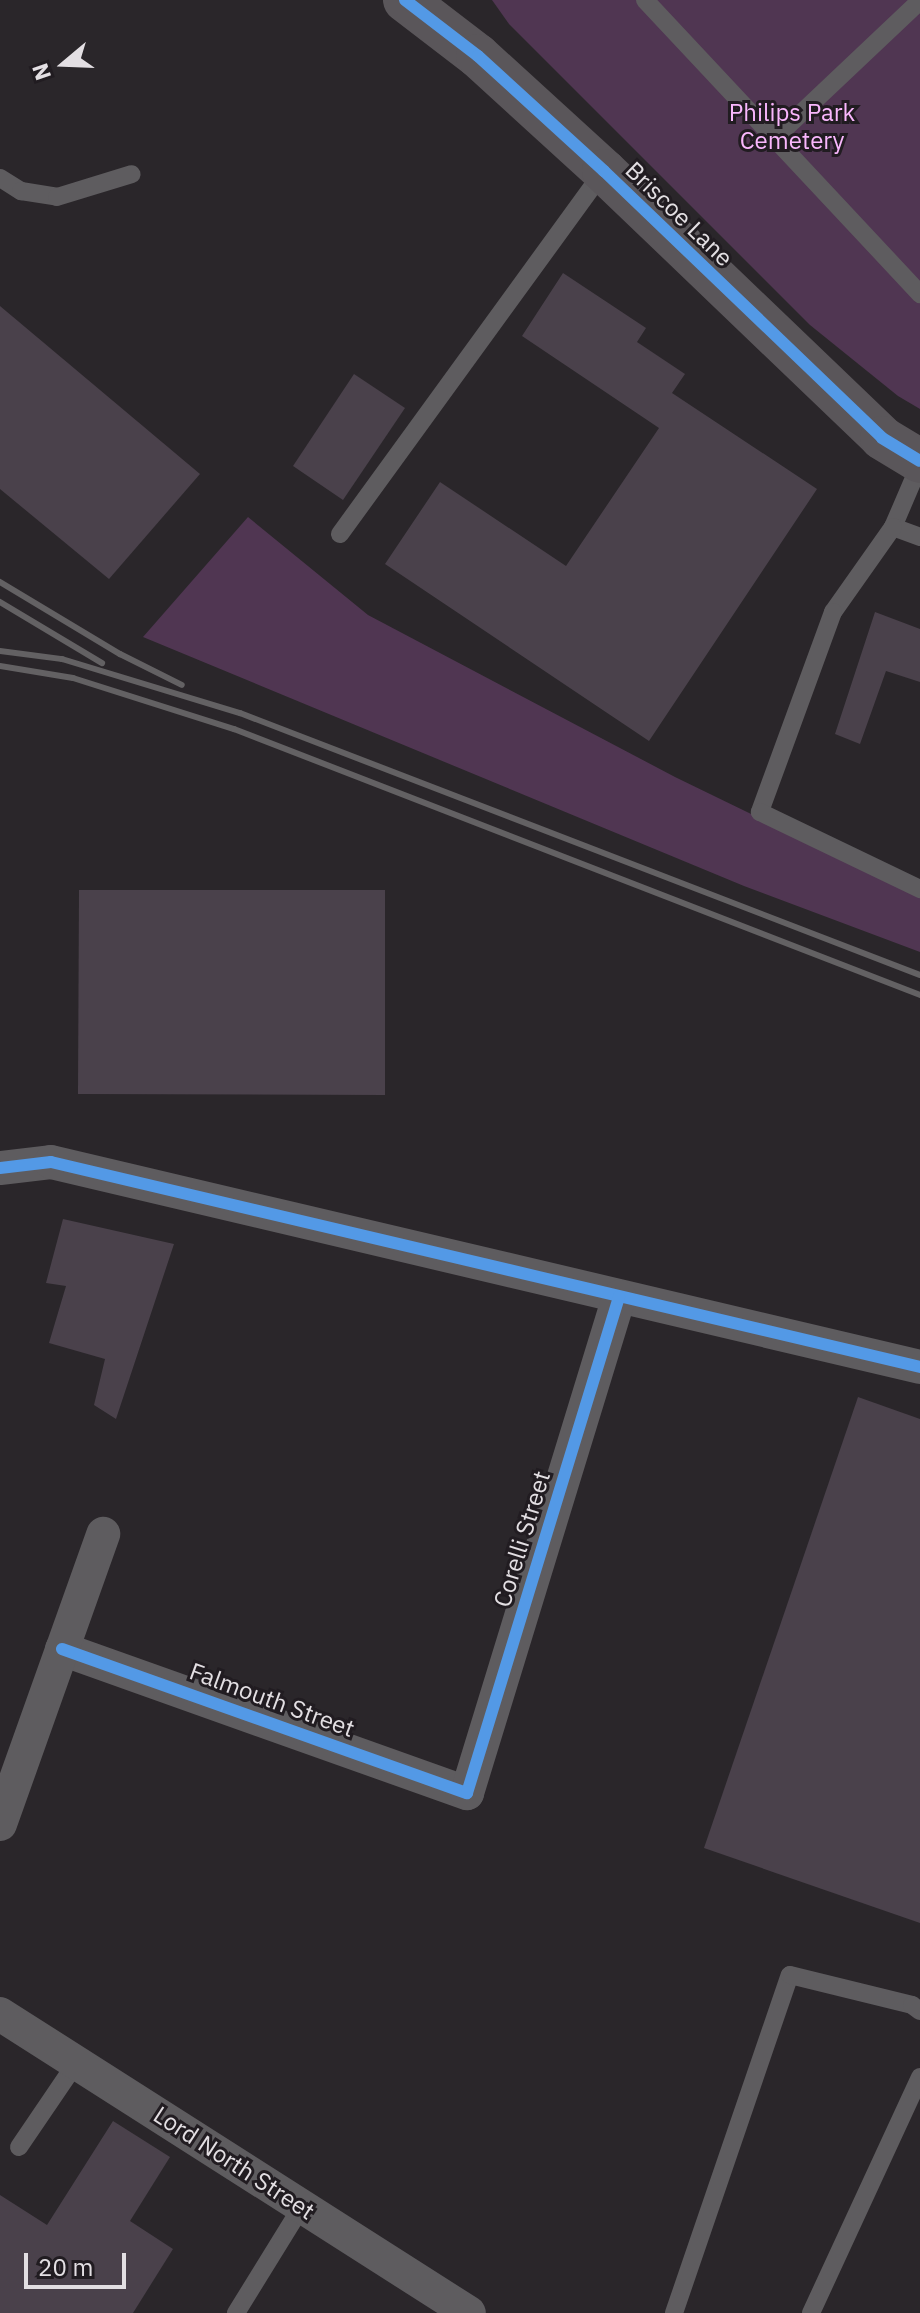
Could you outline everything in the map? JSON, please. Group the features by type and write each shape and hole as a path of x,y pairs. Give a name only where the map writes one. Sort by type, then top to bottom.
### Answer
{"street":[{"name":"Briscoe Lane","path":"405,0 478,56 604,171 882,438 920,463"},
{"path":"0,1168 51,1162 920,1367"},
{"name":"Corelli Street","path":"467,1793 619,1297"},
{"path":"0,1824 103,1534"},
{"name":"Falmouth Street","path":"62,1649 467,1793"},
{"name":"Lord North Street","path":"0,2014 469,2313"}],"lane":[{"path":"645,0 920,294"},
{"path":"776,137 920,1"},
{"path":"340,534 604,171"},
{"path":"0,178 21,191 57,197 132,174"},
{"path":"920,463 893,527 833,612 760,812 920,889"},
{"path":"893,527 920,537"},
{"path":"674,2313 790,1975 912,2005 920,2011"},
{"path":"19,2147 76,2063"},
{"path":"811,2313 920,2077"},
{"path":"236,2313 302,2206"}],"green space":[{"name":"Philips Park Cemetery","path":"492,0 920,0 920,409 898,396 810,325 509,24"},
{"path":"248,517 368,615 675,777 920,896 920,952 744,886 143,637"}],"building":[{"path":"563,273 646,328 637,342 685,374 672,393 817,489 649,741 385,564 440,482 566,566 659,428 522,336"},
{"path":"0,306 200,474 109,579 0,489"},
{"path":"354,374 405,408 343,500 293,466"},
{"path":"875,612 920,629 920,682 886,671 860,744 835,734"},
{"path":"79,890 385,890 385,1095 78,1094"},
{"path":"63,1219 174,1244 116,1419 94,1405 105,1359 49,1343 66,1286 46,1283"},
{"path":"858,1397 920,1419 920,1923 704,1848"},
{"path":"113,2121 170,2157 130,2221 173,2249 133,2313 0,2313 0,2195 47,2225"}],"railway":[{"path":"0,582 120,654 182,685"},
{"path":"0,602 102,663"},
{"path":"0,651 62,659 240,713 920,975"},
{"path":"0,666 73,678 234,729 920,995"}],"cycle path":[{"path":"405,0 478,56 604,171 882,438 920,461"},
{"path":"0,1168 51,1162 920,1367"},
{"path":"62,1649 467,1793 619,1297"}]}
